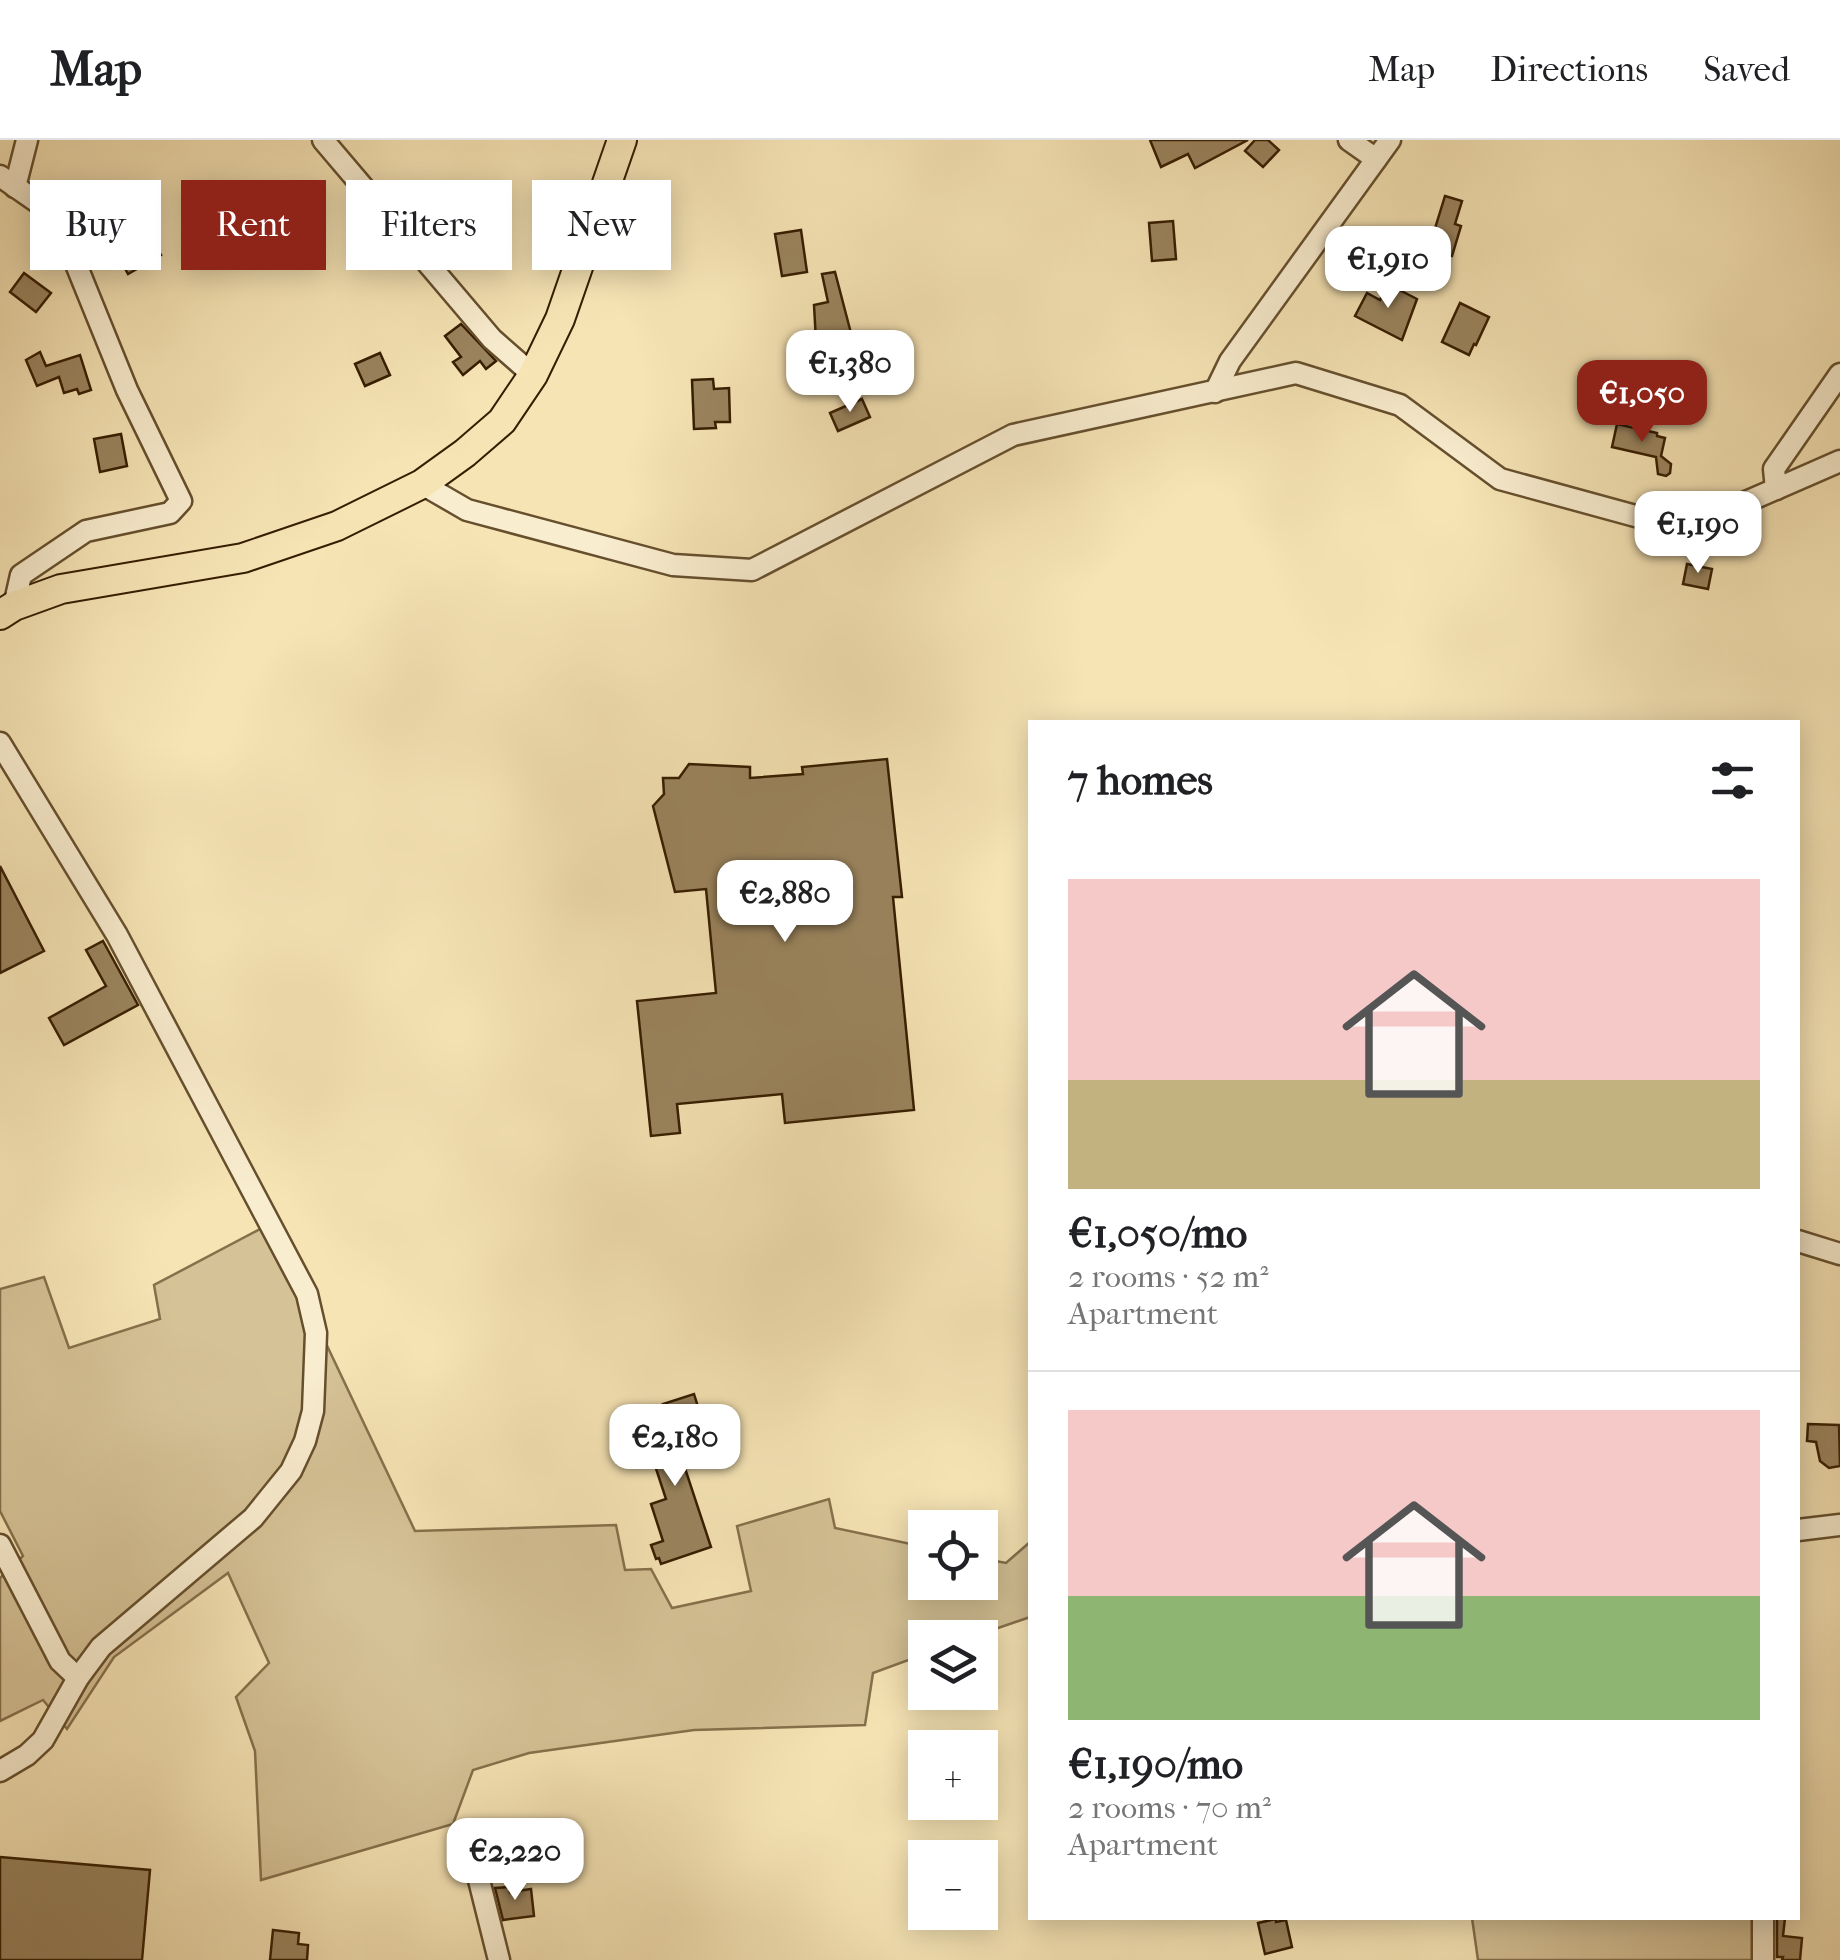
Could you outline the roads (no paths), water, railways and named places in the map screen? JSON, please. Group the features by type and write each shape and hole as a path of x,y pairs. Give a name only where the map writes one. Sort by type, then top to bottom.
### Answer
{"main road":[{"path":"7,610 61,589 242,558 337,526 422,484 466,453 502,421 533,375 560,320 622,140"}],"street":[{"path":"7,610 21,575 86,531 170,513 181,501 127,390 56,215 8,181 27,140"},
{"path":"323,140 492,339 533,375"},
{"path":"1349,140 1376,159"},
{"path":"1215,392 1230,361 1390,140"},
{"path":"422,484 467,510 673,565 752,570 1013,435 1296,372 1400,405 1500,479 1662,523 1706,519 1840,461"},
{"path":"1776,489 1774,470 1840,374"},
{"path":"0,743 117,935 308,1294 316,1333 314,1411 290,1471 254,1518 101,1647 78,1678 43,1740 27,1756 0,1771"},
{"path":"1800,1242 1840,1254"},
{"path":"1800,1530 1840,1525"},
{"path":"0,1545 60,1662 78,1678"},
{"path":"477,1872 500,1960"},
{"path":"1763,1920 1763,1960"}]}
